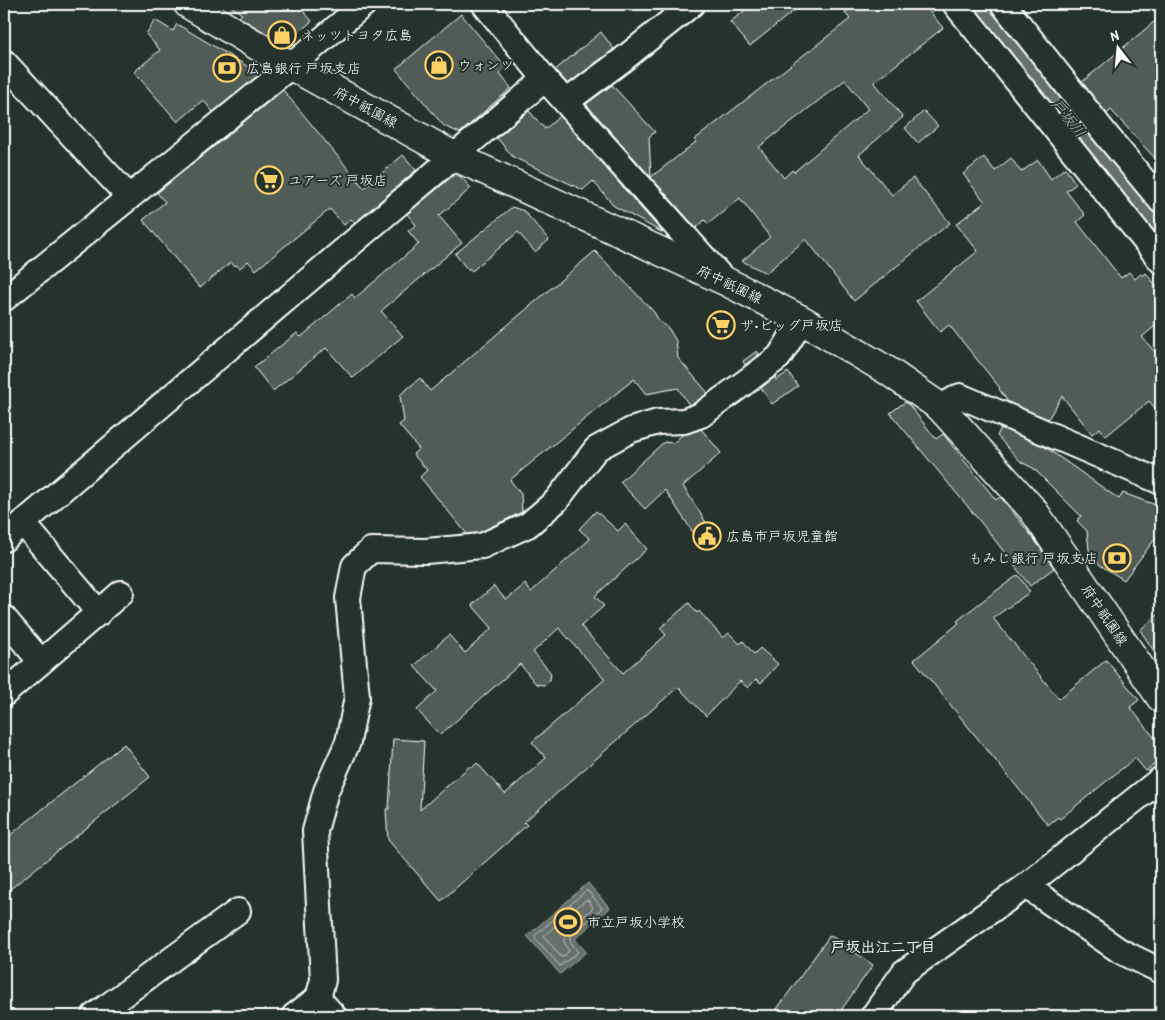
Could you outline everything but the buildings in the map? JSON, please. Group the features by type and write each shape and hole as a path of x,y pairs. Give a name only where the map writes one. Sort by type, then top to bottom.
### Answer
{"main road":[{"name":"府中祇園線","path":"188,4 291,66 456,156 725,281 802,320 888,372 940,407 1034,510 1161,698"}],"street":[{"path":"4,299 291,66 364,4"},
{"path":"484,4 545,79 725,281"},
{"path":"566,102 692,4"},
{"path":"955,4 1161,261"},
{"path":"1003,4 1161,201"},
{"path":"4,62 129,197"},
{"path":"4,539 545,79"},
{"path":"294,1016 318,998 323,980 315,831 326,791 348,742 357,697 348,598 354,566 371,550 426,550 482,546 528,525 556,501 596,449 631,430 658,422 684,421 701,415 779,358 802,320"},
{"path":"940,407 960,396 1161,482"},
{"path":"24,523 98,613"},
{"path":"4,694 121,593"},
{"path":"4,618 41,662"},
{"path":"876,1015 904,972 1026,886 1161,779"},
{"path":"1026,886 1120,951 1161,972"},
{"path":"94,1016 238,911"},
{"path":"318,998 334,1016"}],"water":[{"name":"市立戸坂小学校","path":"588,883 610,908 575,939 586,952 560,974 527,936"}],"waterway":[{"name":"戸坂川","path":"975,4 1095,154 1161,232"}],"place":[{"name":"ネッツトヨタ広島","path":"282,35"},
{"name":"ウォンツ","path":"439,65"},
{"name":"広島銀行 戸坂支店","path":"227,68"},
{"name":"ユアーズ 戸坂店","path":"269,180"},
{"name":"ザ•ビッグ戸坂店","path":"721,325"},
{"name":"広島市戸坂児童館","path":"707,536"},
{"name":"もみじ銀行 戸坂支店","path":"1117,558"},
{"name":"市立戸坂小学校","path":"568,922"}],"district":[{"name":"戸坂出江二丁目","path":"883,947"}]}
